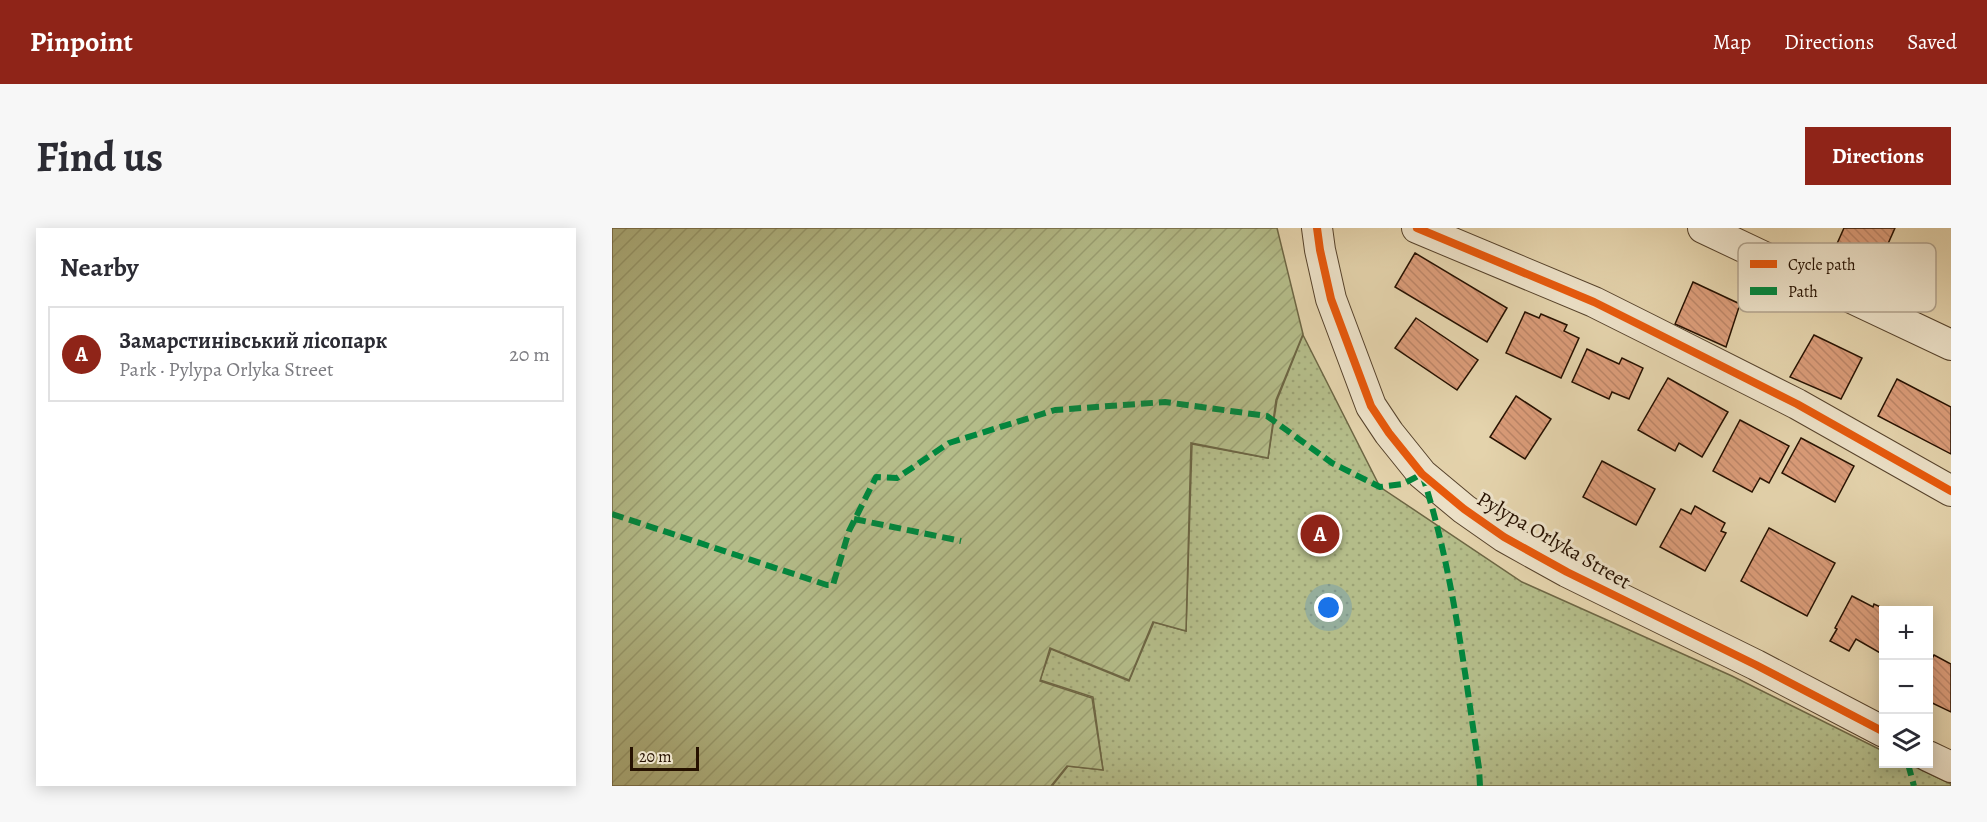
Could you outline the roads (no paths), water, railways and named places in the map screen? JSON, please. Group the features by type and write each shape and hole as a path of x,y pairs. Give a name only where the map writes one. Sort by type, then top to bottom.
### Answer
{"street":[{"path":"1417,228 1594,302 1648,328 1797,404 1951,491"},
{"path":"1703,228 1738,245"},
{"name":"Pylypa Orlyka Street","path":"1318,229 1320,250 1331,299 1371,406 1422,474 1464,509 1504,537 1558,567 1756,665 1879,729"},
{"path":"1881,312 1951,345"},
{"path":"1933,758 1951,767"}],"place":[{"name":"Замарстинівський лісопарк","path":"1320,534"}]}
